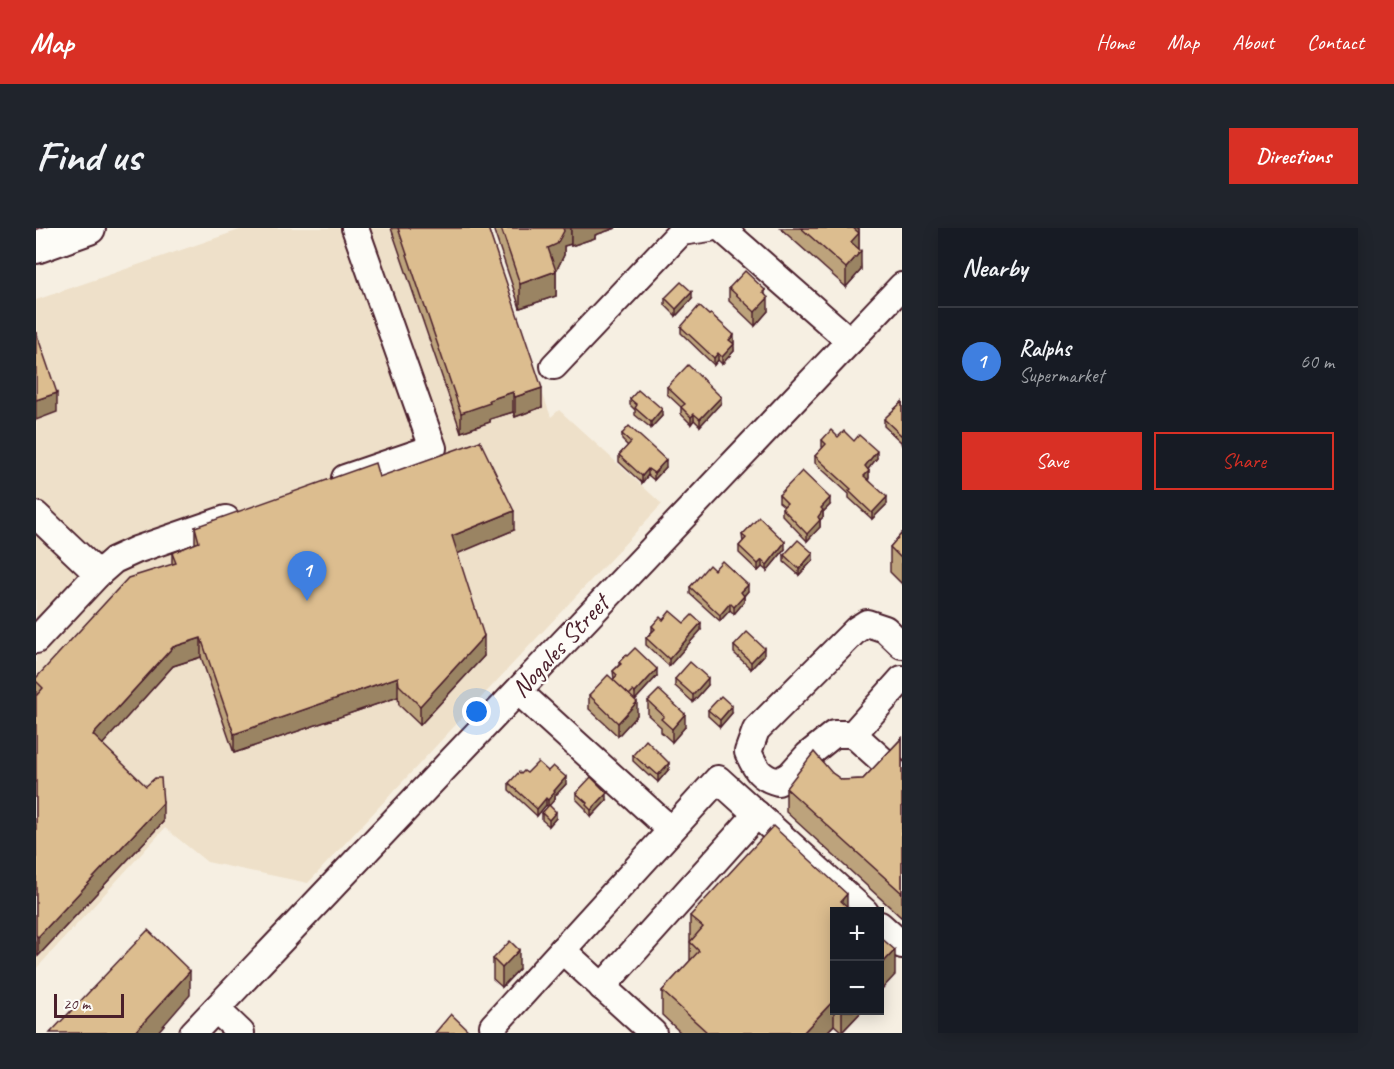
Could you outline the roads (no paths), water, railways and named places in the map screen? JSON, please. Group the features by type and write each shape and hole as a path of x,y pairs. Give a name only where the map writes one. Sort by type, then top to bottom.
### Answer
{"main road":[{"path":"36,247 89,228"}],"street":[{"path":"322,486 433,448 355,228"},
{"path":"554,366 681,232 710,228"},
{"path":"721,228 850,341"},
{"name":"Nogales Street","path":"193,1033 902,286"},
{"path":"36,640 114,560 243,513"},
{"path":"36,515 98,574"},
{"path":"894,771 854,734 834,734 808,755 790,775 778,782 765,778 748,752 756,730 856,630 867,623 885,629 902,645"},
{"path":"854,734 902,679"},
{"path":"518,691 671,830"},
{"path":"493,1026 718,779 859,907"},
{"path":"602,987 757,814"},
{"path":"884,929 902,945"},
{"path":"562,950 653,1033"},
{"path":"216,1009 241,1033"}],"place":[{"name":"Ralphs","path":"307,601"}]}
